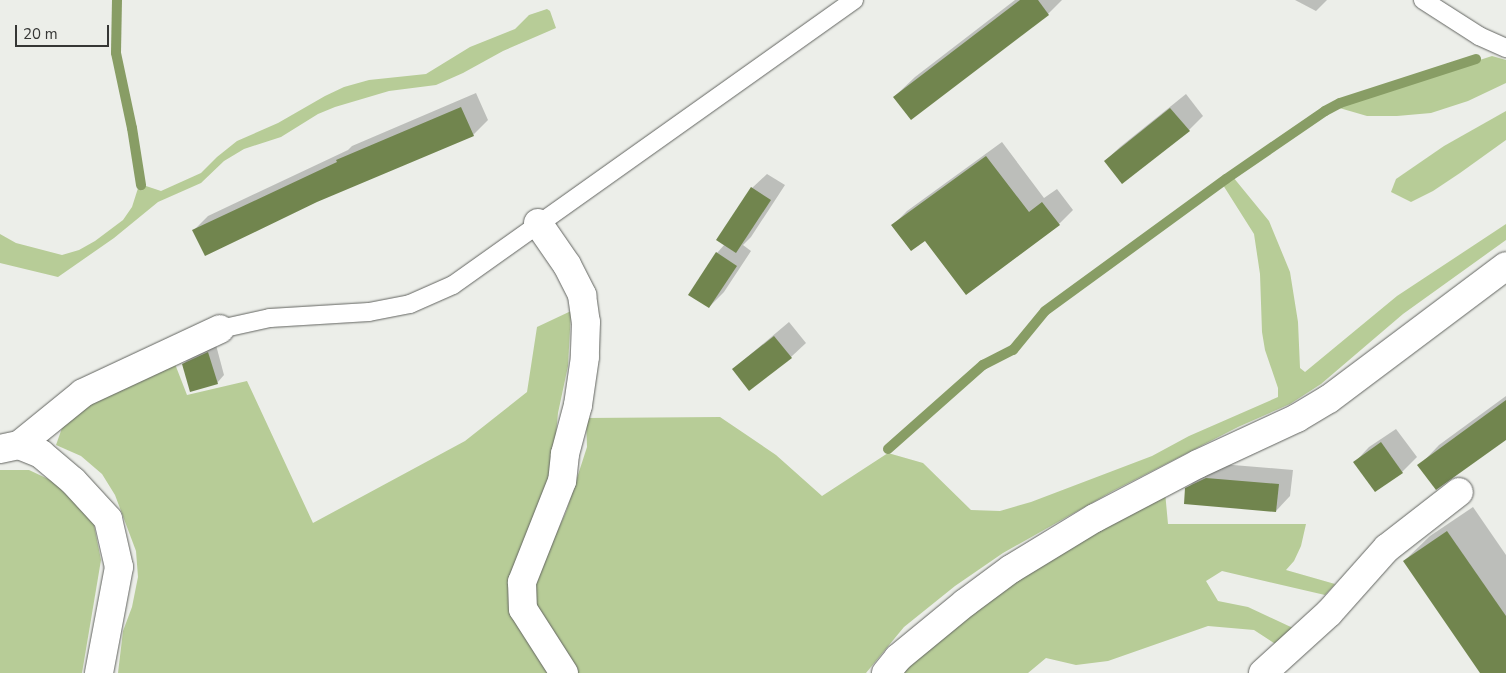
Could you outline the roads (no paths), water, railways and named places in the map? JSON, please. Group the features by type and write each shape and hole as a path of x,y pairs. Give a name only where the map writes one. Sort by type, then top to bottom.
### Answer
{"street":[{"path":"538,223 567,265 582,295 586,322 585,357 578,404 565,454 562,481 522,582 523,609 564,673"},
{"path":"886,673 898,658 965,603 1011,569 1095,518 1198,464 1298,418 1329,399 1506,266"},
{"path":"10,447 83,393 220,328"},
{"path":"10,447 41,454 73,481 108,519 119,567 99,673"},
{"path":"1262,673 1307,635 1387,548 1460,492"}],"lane":[{"path":"220,328 270,318 369,312 410,304 453,285 854,0"},
{"path":"1424,0 1478,36 1506,48"}],"waterway":[{"path":"117,0 116,53 132,128 141,185"},
{"path":"888,449 983,365 1013,350 1045,311 1226,179 1325,111 1340,103 1476,59"}]}
